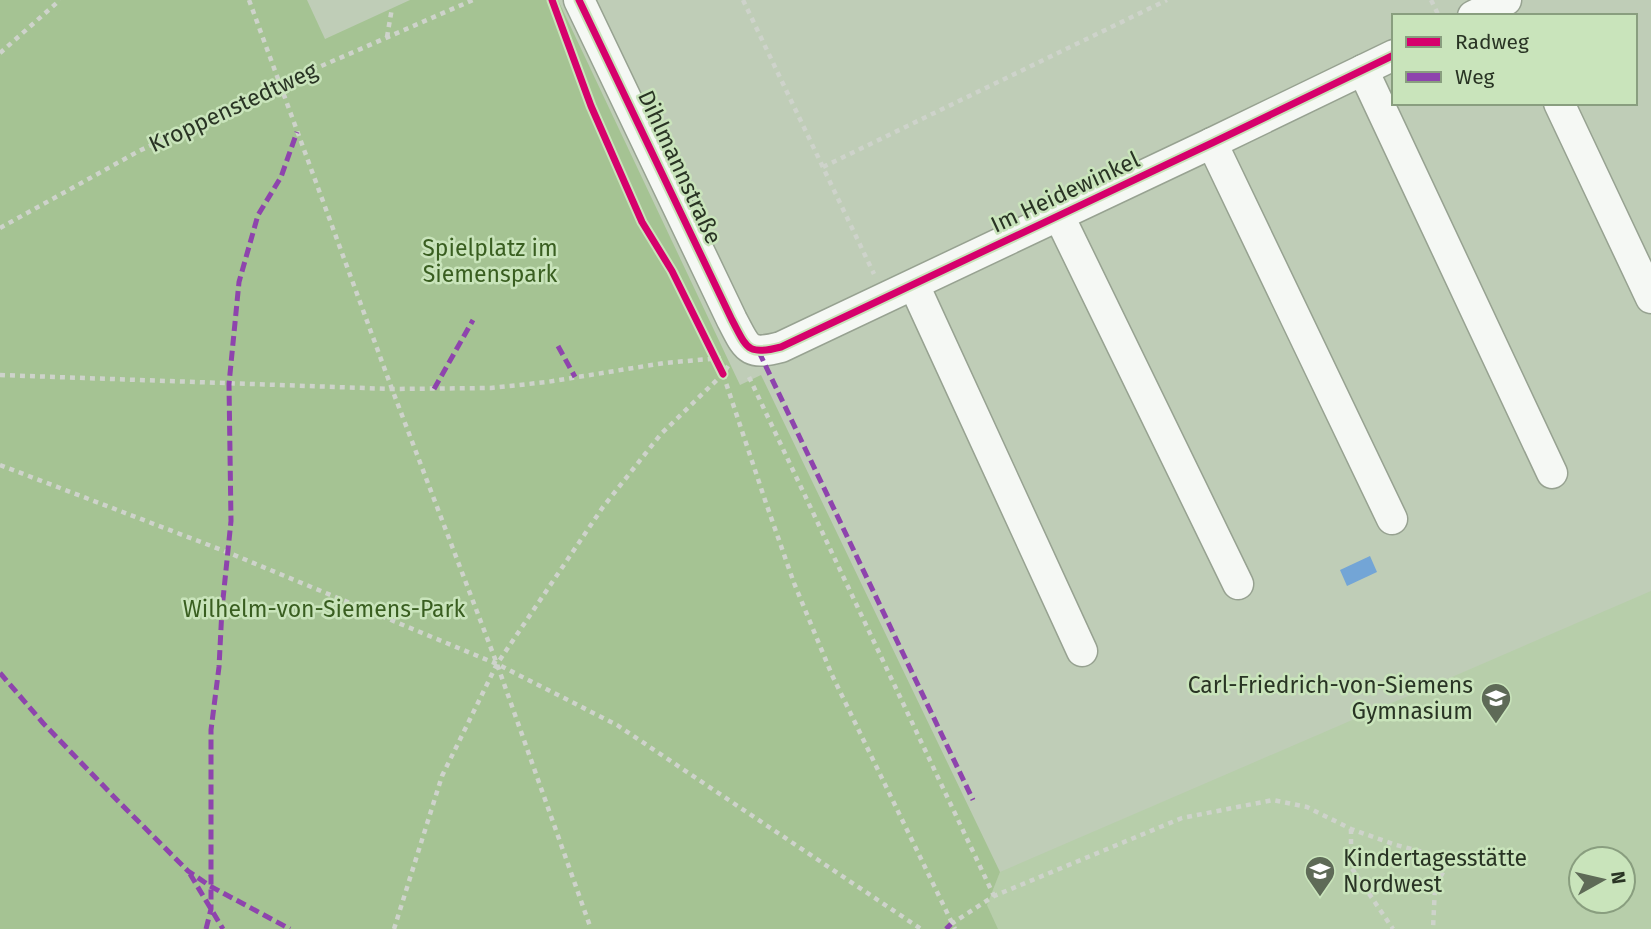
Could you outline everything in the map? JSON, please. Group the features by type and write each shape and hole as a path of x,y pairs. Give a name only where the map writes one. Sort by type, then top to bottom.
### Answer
{"street":[{"name":"Dihlmannstraße","path":"579,0 744,342 741,356"},
{"path":"1477,14 1508,0"},
{"name":"Im Heidewinkel","path":"741,356 781,348 1392,56"},
{"path":"1363,70 1552,473"},
{"path":"1560,105 1651,298"},
{"path":"1212,143 1392,519"},
{"name":"Im Heidewinkel","path":"1059,216 1238,584"},
{"path":"914,285 1082,651"}],"path":[{"path":"0,53 60,0"},
{"path":"249,0 392,389 497,664 591,929"},
{"path":"743,0 885,298"},
{"path":"823,167 1167,0"},
{"path":"387,37 392,8"},
{"path":"709,346 723,374 794,583 832,675 953,926 994,895 1182,818 1273,800 1307,807 1351,829 1396,845 1450,859 1435,887 1433,929"},
{"path":"0,375 392,389 502,387 664,363 741,356"},
{"path":"394,929 442,776 497,664 603,507 661,434 741,356"},
{"path":"723,374 741,356"},
{"path":"741,356 994,895"},
{"path":"0,465 227,552 497,664 617,725 921,929"},
{"path":"1351,829 1351,867 1393,929"}],"shaded area":[{"name":"Carl-Friedrich-von-Siemens Gymnasium","path":"1651,591 1651,929 998,929 987,905 1000,872"}],"green space":[{"name":"Wilhelm-von-Siemens-Park","path":"0,0 307,0 325,39 410,0 558,0 740,385 761,375 1000,872 987,905 998,929 0,929"}],"water":[{"path":"1370,556 1377,572 1347,586 1340,570"}],"marked path":[{"path":"206,929 211,909 211,730 231,521 229,384 239,282 258,215 281,177 297,132"},
{"path":"434,389 473,320"},
{"path":"558,346 575,377"},
{"path":"759,352 973,800"},
{"path":"0,673 43,723 188,871 210,886 290,929"},
{"path":"190,874 223,929"},
{"path":"946,929 951,924"}],"cycle path":[{"path":"552,0 591,106 642,222 672,271 723,374"},
{"path":"579,0 732,320 745,343 761,351 781,347 1392,56"}],"place":[{"name":"Carl-Friedrich-von-Siemens Gymnasium","path":"1496,725"},
{"name":"Kindertagesstätte Nordwest","path":"1320,898"}],"park label":[{"name":"Spielplatz im Siemenspark","path":"490,261"}]}
